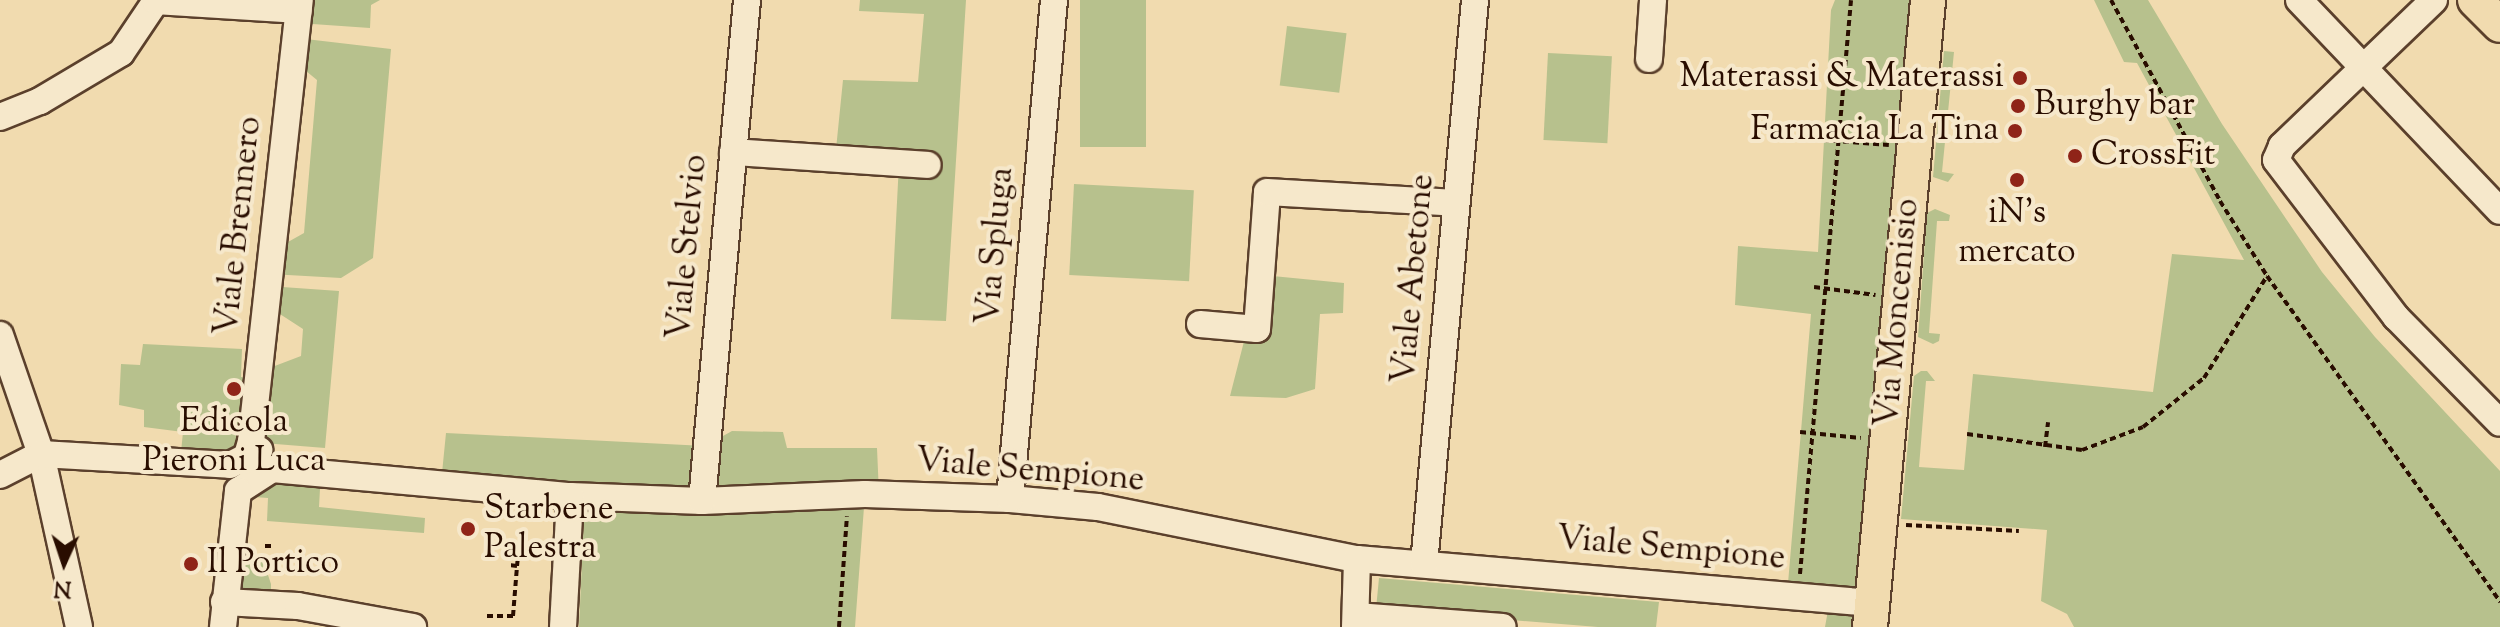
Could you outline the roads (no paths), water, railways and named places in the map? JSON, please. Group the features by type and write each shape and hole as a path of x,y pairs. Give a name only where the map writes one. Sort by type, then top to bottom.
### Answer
{"main road":[{"name":"Via Moncenisio","path":"1871,615 1928,0"},
{"path":"2475,0 2500,25"}],"street":[{"name":"Viale Stelvio","path":"702,501 747,0"},
{"name":"Via Spluga","path":"1010,499 1054,0"},
{"name":"Viale Abetone","path":"1424,564 1475,0"},
{"path":"1649,59 1653,0"},
{"path":"2299,0 2500,211"},
{"path":"2434,0 2282,146 2276,160 2396,317 2500,423"},
{"path":"0,117 40,101 121,53 156,1 300,5"},
{"name":"Viale Brennero","path":"238,462 251,442 300,5"},
{"path":"733,152 928,165"},
{"path":"1200,324 1257,329 1267,192 1456,203"},
{"path":"0,335 41,454 79,627"},
{"path":"238,491 272,469 275,458 270,451 257,450 238,462 227,478 238,491 223,614 298,606 413,627"},
{"path":"0,475 41,454 238,462"},
{"name":"Viale Sempione","path":"272,469 570,496 702,501 849,494 1010,499 1098,507 1357,559 1798,596 1871,615"},
{"path":"563,627 570,496"},
{"path":"1357,559 1356,622 1503,627"}],"place":[{"name":"Materassi & Materassi","path":"2020,78"},
{"name":"Burghy bar","path":"2018,106"},
{"name":"Farmacia La Tina","path":"2015,131"},
{"name":"CrossFit","path":"2075,156"},
{"name":"iN's mercato","path":"2017,180"},
{"name":"Edicola Pieroni Luca","path":"234,389"},
{"name":"Starbene Palestra","path":"468,529"},
{"name":"Il Portico","path":"191,564"}]}
